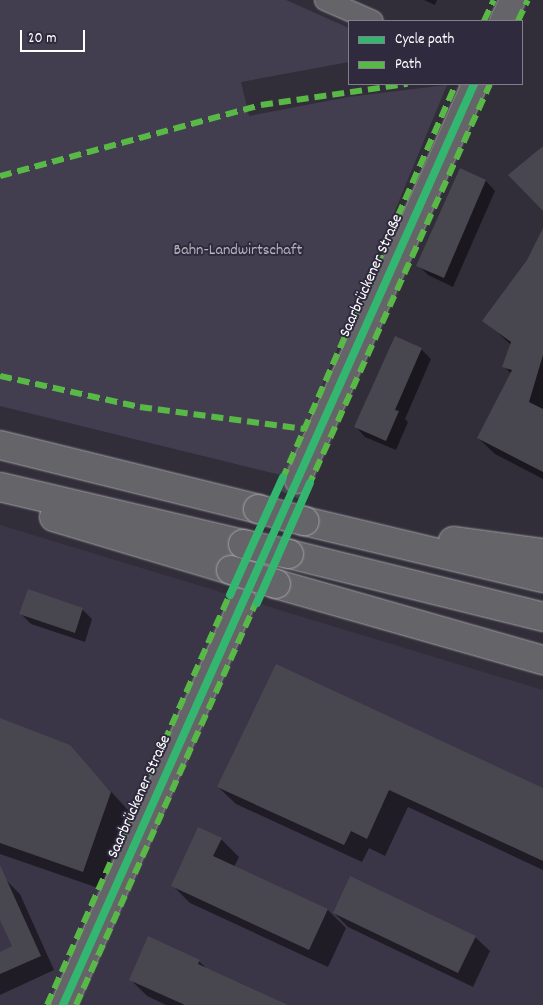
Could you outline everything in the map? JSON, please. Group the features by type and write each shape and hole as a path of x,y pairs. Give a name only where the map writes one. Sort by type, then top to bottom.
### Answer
{"highway":[{"path":"0,445 543,578"},
{"path":"0,487 289,554 543,617"},
{"path":"0,501 535,659"},
{"path":"304,521 543,553"}],"street":[{"path":"325,0 371,20"},
{"path":"502,20 512,0"},
{"name":"Saarbrückener Straße","path":"297,480 474,85"},
{"name":"Saarbrückener Straße","path":"63,1005 243,599"}],"shaded area":[{"path":"0,525 543,690 543,1005 0,1005"}],"green space":[{"name":"Bahn-Landwirtschaft","path":"0,0 286,0 348,28 348,62 241,82 249,116 348,97 447,85 285,476 0,406"}],"building":[{"path":"543,146 543,211 508,175"},
{"path":"460,168 486,180 444,278 416,266"},
{"path":"543,228 543,355 529,402 543,409 543,472 477,438 512,370 502,367 511,342 482,321 527,260"},
{"path":"395,336 422,348 395,410 399,411 386,441 354,427"},
{"path":"28,589 83,608 75,633 19,614"},
{"path":"276,664 543,788 543,861 389,790 367,839 351,831 344,845 217,787"},
{"path":"0,718 70,745 111,792 83,872 0,843"},
{"path":"198,827 222,838 213,856 328,909 309,950 171,886"},
{"path":"0,865 41,956 0,974 0,952 12,946 0,920"},
{"path":"350,876 476,936 458,973 333,913"},
{"path":"148,936 200,960 198,964 288,1005 185,1005 129,980"}],"tunnel":[{"path":"245,596 297,480"}],"marked path":[{"path":"484,20 494,0"},
{"path":"518,20 528,0"},
{"path":"0,176 261,105 400,85"},
{"path":"282,480 456,85"},
{"path":"308,487 490,85"},
{"path":"0,376 140,407 305,429"},
{"path":"47,1005 231,592"},
{"path":"76,1005 258,599"}],"cycle path":[{"path":"63,1005 474,85"},
{"path":"230,595 283,477"},
{"path":"257,603 310,483"}]}
